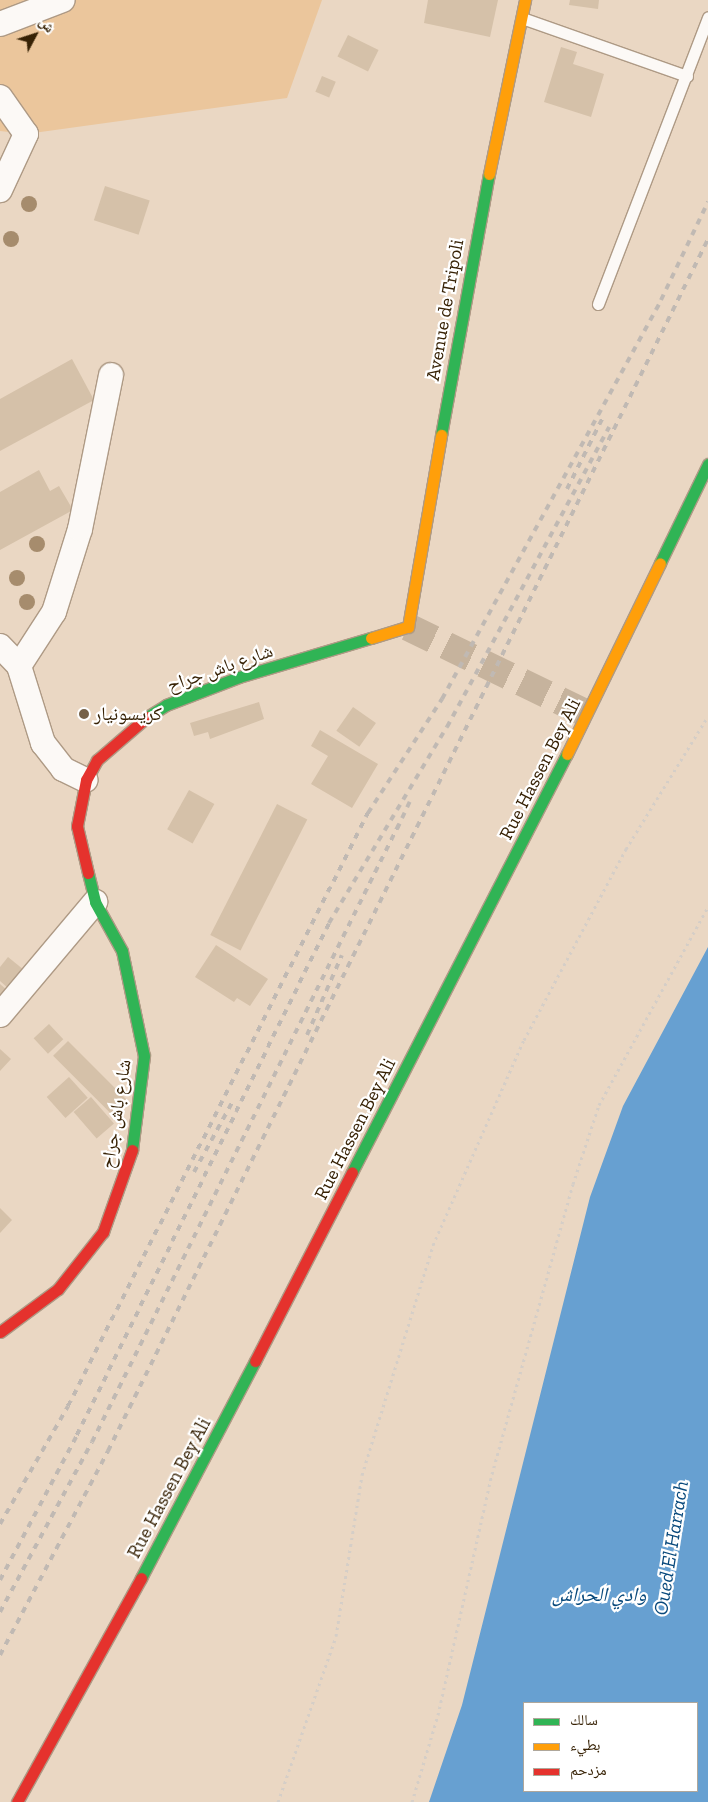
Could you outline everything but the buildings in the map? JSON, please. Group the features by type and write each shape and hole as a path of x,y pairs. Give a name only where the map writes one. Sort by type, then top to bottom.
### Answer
{"main road":[{"name":"Avenue de Tripoli","path":"408,627 470,265 525,0"},
{"name":"Rue Hassen Bey Ali","path":"17,1802 167,1531 403,1076 587,714 708,464"},
{"name":"شارع باش جراح","path":"0,1332 58,1289 103,1232 131,1162 144,1056 122,951 95,902 77,826 86,780 96,760 124,734 166,706 239,677 408,627"}],"street":[{"path":"0,24 63,0"},
{"path":"0,97 26,134 0,190"},
{"path":"19,666 54,612 80,529 111,375"},
{"path":"0,646 19,666 43,743 63,769 86,780"},
{"path":"0,1015 95,902"}],"lane":[{"path":"598,304 687,76 708,17"},
{"path":"522,18 687,76"}],"path":[{"path":"278,1802 336,1636 362,1475 433,1245 524,1040 626,849 708,716"},
{"path":"412,1802 438,1716 492,1474 576,1175 599,1105 708,906"}],"shaded area":[{"path":"0,0 322,0 287,98 26,134 0,131"}],"water":[{"name":"وادي الحراش","path":"708,947 708,1802 429,1802 462,1705 590,1197 623,1106"}],"tunnel":[{"path":"408,627 587,714"}],"railway":[{"path":"0,1524 68,1406 368,813 442,699 661,300 708,202"},
{"path":"0,1655 108,1451 708,239"},
{"path":"567,489 604,415"},
{"path":"0,1580 77,1435 329,923 447,727 609,427"},
{"path":"397,829 412,797"},
{"path":"0,1612 92,1442 399,824"},
{"path":"307,1035 342,955"},
{"path":"194,1172 234,1099"}],"traffic: fast":[{"path":"441,435 489,174"},
{"path":"660,563 708,464"},
{"path":"147,717 166,705 239,677 371,638"},
{"path":"352,1172 567,754"},
{"path":"88,873 95,902 122,951 144,1056 132,1150"},
{"path":"141,1578 255,1361"}],"traffic: slow":[{"path":"489,174 525,0"},
{"path":"371,638 408,627 441,435"},
{"path":"567,754 660,563"}],"traffic: jam":[{"path":"88,873 77,826 86,780 97,760 147,717"},
{"path":"0,1332 58,1289 103,1232 132,1150"},
{"path":"255,1361 352,1172"},
{"path":"17,1802 141,1578"}],"place":[{"name":"كريسونيار","path":"84,714"}],"water label":[{"name":"Oued El Harrach","path":"671,1548"}]}
